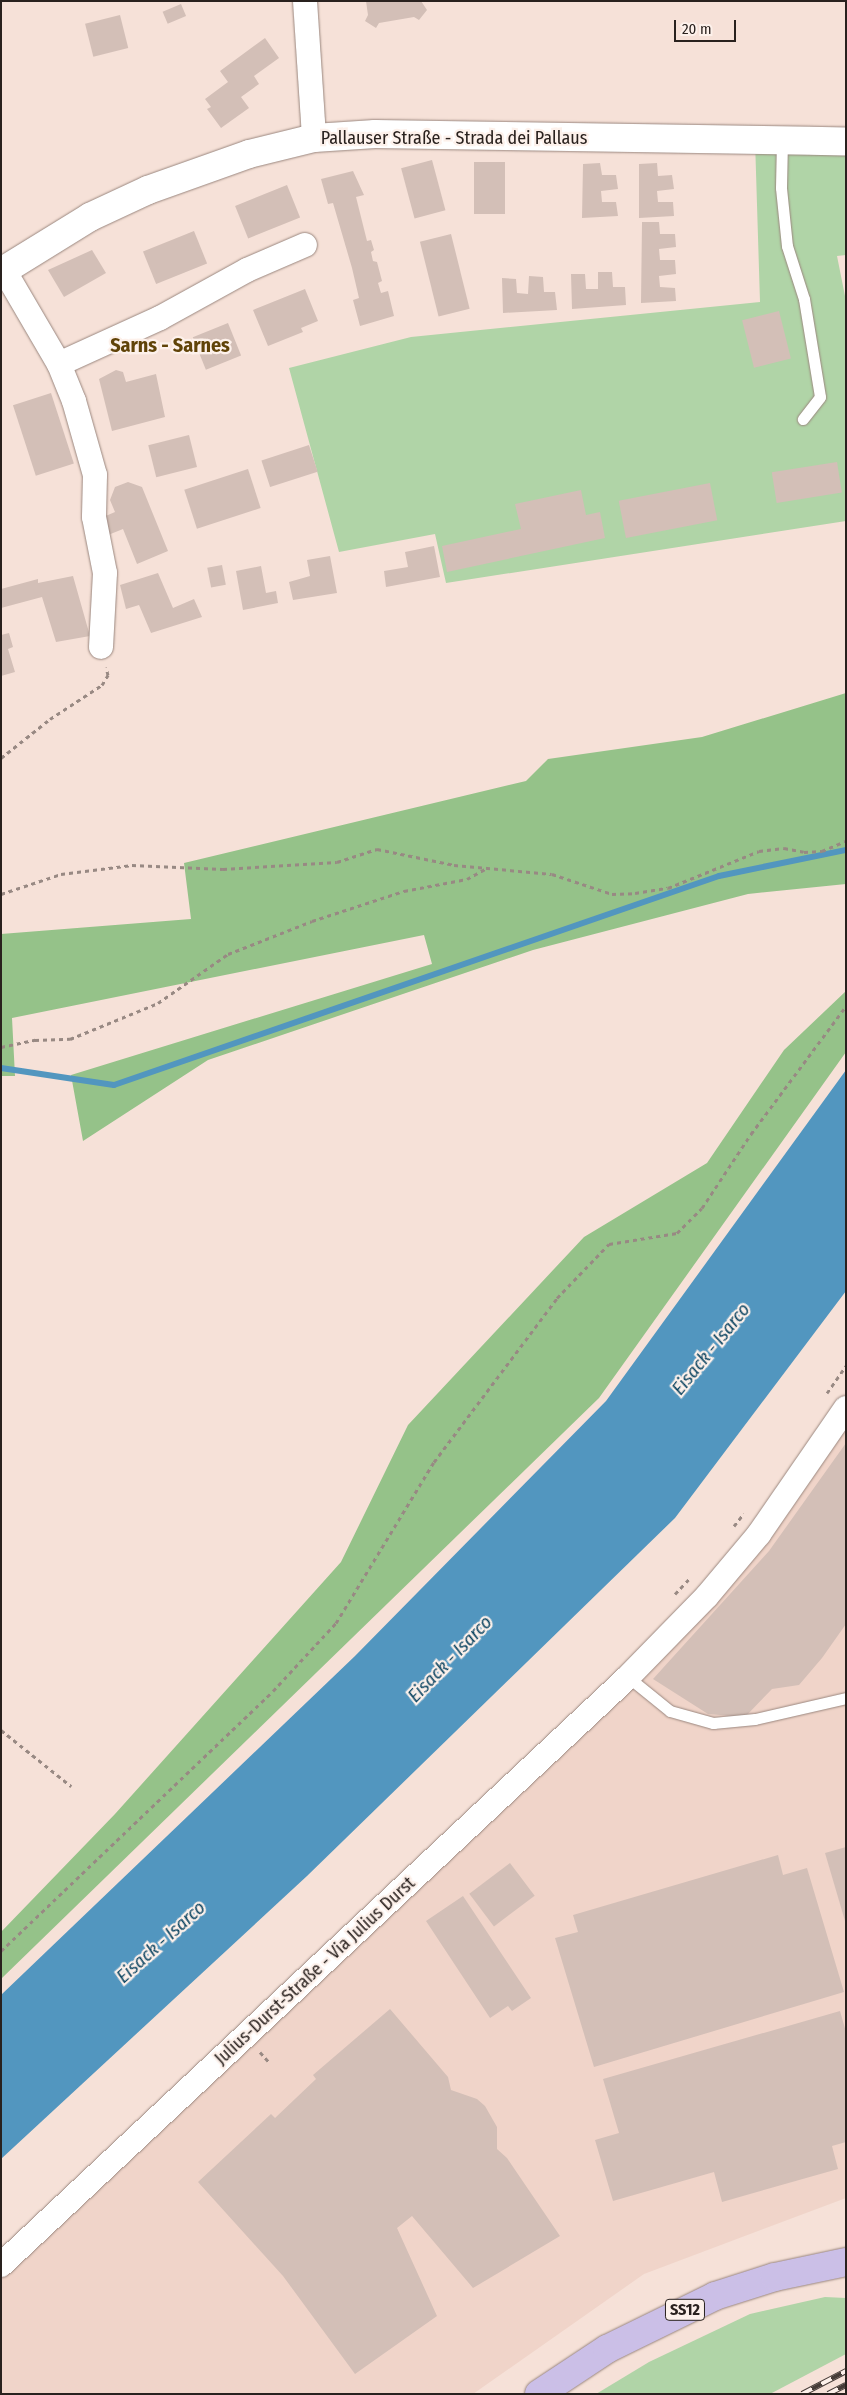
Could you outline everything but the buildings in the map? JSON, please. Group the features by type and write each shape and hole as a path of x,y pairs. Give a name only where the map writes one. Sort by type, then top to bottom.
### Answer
{"main road":[{"name":"SS12","path":"539,2394 607,2349 715,2296 775,2278 846,2262"}],"street":[{"path":"305,1 314,138"},
{"name":"Pallauser Straße - Strada dei Pallaus","path":"3,271 90,217 148,190 249,154 314,138 375,134 846,141"},
{"path":"59,364 160,318 247,270 305,245"},
{"path":"3,271 59,364 74,400 95,475 94,517 105,573 102,647"},
{"name":"Julius-Durst-Straße - Via Julius Durst","path":"1,2265 628,1677 707,1596 759,1534 846,1408"}],"lane":[{"path":"782,140 781,188 787,246 804,299 820,398 803,419"},
{"path":"628,1677 670,1712 713,1723 755,1719 846,1698"}],"path":[{"path":"1,758 50,719 102,685 108,675 102,647"},
{"path":"1,894 61,874 79,871 132,865 223,869 337,862 377,849 486,868 552,874 612,894 668,888 759,851 784,848 804,852 822,851 846,841"},
{"path":"1,1047 35,1040 70,1039 158,1003 228,954 312,921 404,891 466,878 486,868"},
{"path":"1,1951 273,1691 336,1623 434,1462 557,1298 609,1244 677,1233 702,1208 751,1134 846,1006"},
{"path":"824,1397 846,1366"},
{"path":"727,1534 750,1505"},
{"path":"672,1597 692,1576"},
{"path":"1,1730 71,1786"}],"shaded area":[{"path":"846,1408 846,2198 644,2274 473,2394 1,2394 1,2265 707,1596"}],"green space":[{"path":"755,140 846,141 846,255 837,256 846,301 846,521 446,583 435,534 339,552 289,368 411,337 760,302"},
{"path":"846,693 846,884 748,894 533,950 208,1060 83,1141 71,1075 432,964 424,935 12,1018 15,1076 1,1076 1,934 191,919 184,863 526,781 548,759 702,737"},
{"path":"846,991 846,1052 599,1398 1,1979 1,1932 115,1814 341,1562 408,1425 584,1237 707,1163 784,1050"},
{"path":"825,2297 846,2298 846,2354 770,2394 596,2394 649,2362 750,2314"}],"water":[{"name":"Eisack - Isarco","path":"846,1070 846,1291 675,1518 307,1876 1,2159 1,1995 355,1656 606,1401"}],"waterway":[{"path":"1,1068 114,1085 719,876 846,850"}],"railway":[{"path":"802,2394 846,2371"},
{"path":"828,2394 846,2385"}],"district":[{"name":"Sarns - Sarnes","path":"170,345"}]}
